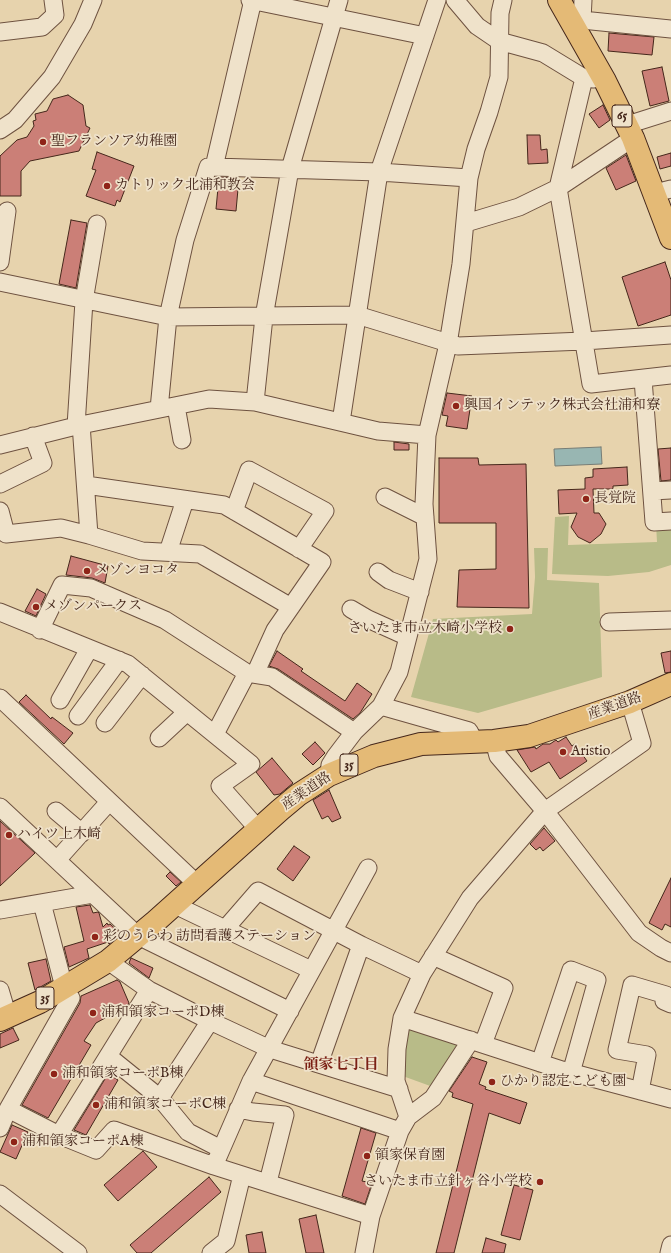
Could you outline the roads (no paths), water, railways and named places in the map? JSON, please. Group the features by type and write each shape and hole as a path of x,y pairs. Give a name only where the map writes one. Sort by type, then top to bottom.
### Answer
{"main road":[{"name":"65","path":"559,0 578,22 594,79 630,131 663,191 671,238"},
{"name":"産業道路","path":"4,1018 64,987 108,961 175,905 258,829 298,795 329,775 362,760 396,749 421,744 485,741 529,736 630,702 671,684"}],"street":[{"path":"0,32 42,27 55,15 53,0"},
{"path":"0,130 15,120 52,77 83,24 93,0"},
{"path":"214,167 252,0 424,36"},
{"path":"255,402 264,317 290,169 339,0"},
{"path":"341,422 379,172 437,0"},
{"path":"454,0 477,26 499,41 543,53 594,79 558,188 592,384 671,375"},
{"path":"329,775 330,765 354,732 381,706 399,672 428,559 425,517 427,435 448,344 466,223 469,178 476,149 499,77 500,13 503,0"},
{"path":"583,0 578,22 671,29"},
{"path":"466,223 519,207 558,188 630,131 671,111"},
{"path":"159,409 168,317 185,240 208,167 379,172 469,178"},
{"path":"0,262 6,211"},
{"path":"89,535 86,486 78,425 84,301 97,224"},
{"path":"0,282 84,301 168,317 357,315 458,346 584,341 671,335"},
{"path":"643,379 654,522 671,521"},
{"path":"0,445 78,425 209,399 255,402 378,431 427,435"},
{"path":"176,406 182,440"},
{"path":"0,484 43,463 33,436"},
{"path":"234,511 249,470 325,511 299,549"},
{"path":"86,486 192,496 224,505 322,562 275,630 215,734"},
{"path":"652,491 671,490"},
{"path":"168,552 192,496"},
{"path":"385,497 425,517"},
{"path":"0,511 6,534 61,528 142,551 200,554 291,607"},
{"path":"378,572 389,580 420,592"},
{"path":"40,630 62,585 91,588 165,620 251,674 272,677 354,732"},
{"path":"351,609 368,619 408,637"},
{"path":"0,612 40,630 128,664 251,764 220,786 258,829"},
{"path":"609,622 671,620"},
{"path":"60,700 89,649"},
{"path":"78,716 119,660"},
{"path":"105,723 142,675"},
{"path":"0,698 197,884"},
{"path":"404,1124 396,1081 397,1049 402,1018 422,974 470,898 545,811 642,744 630,702"},
{"path":"381,706 469,731 485,741 545,811 639,933 671,953"},
{"path":"159,738 187,712"},
{"path":"57,860 110,802"},
{"path":"0,807 138,936 290,1011"},
{"path":"56,811 82,833"},
{"path":"214,1166 251,1081 368,868"},
{"path":"225,929 258,891 333,931 422,974"},
{"path":"0,910 93,894"},
{"path":"0,1128 8,1109 71,998 64,987 42,902"},
{"path":"175,905 311,970"},
{"path":"319,1064 361,945"},
{"path":"364,1253 371,1216 404,1124 433,1098 477,1042 504,988 433,956"},
{"path":"108,961 149,990 210,1022 270,1048 398,1089"},
{"path":"540,1063 571,970 597,980 571,1073"},
{"path":"640,1091 647,1055 617,1050 632,985 666,995 664,1002 671,1004"},
{"path":"0,990 4,1018"},
{"path":"59,1134 149,990"},
{"path":"402,1018 571,1073 671,1099"},
{"path":"160,1098 210,1022"},
{"path":"108,1056 160,1098 188,1132 221,1149"},
{"path":"251,1081 404,1124"},
{"path":"8,1109 96,1150 114,1130 214,1166 371,1216"},
{"path":"238,1109 285,1115 268,1182"},
{"path":"211,1253 226,1241 242,1175"},
{"path":"0,1194 78,1253"},
{"path":"669,1253 671,1245"}],"water":[{"path":"601,447 602,464 555,466 554,449"}],"place":[{"name":"聖フランソア幼稚園","path":"43,142"},
{"name":"カトリック北浦和教会","path":"107,186"},
{"name":"興国インテック株式会社浦和寮","path":"456,406"},
{"name":"長覚院","path":"586,499"},
{"name":"メゾンヨコタ","path":"87,571"},
{"name":"メゾンパークス","path":"36,607"},
{"name":"さいたま市立木崎小学校","path":"510,629"},
{"name":"Aristio","path":"563,752"},
{"name":"ハイツ上木崎","path":"9,835"},
{"name":"彩のうらわ 訪問看護ステーション","path":"95,937"},
{"name":"浦和領家コーポD棟","path":"93,1013"},
{"name":"浦和領家コーポB棟","path":"54,1074"},
{"name":"ひかり認定こども園","path":"492,1082"},
{"name":"浦和領家コーポC棟","path":"96,1105"},
{"name":"浦和領家コーポA棟","path":"14,1142"},
{"name":"領家保育園","path":"367,1156"},
{"name":"さいたま市立針ヶ谷小学校","path":"540,1182"}],"district":[{"name":"領家七丁目","path":"341,1066"}]}
